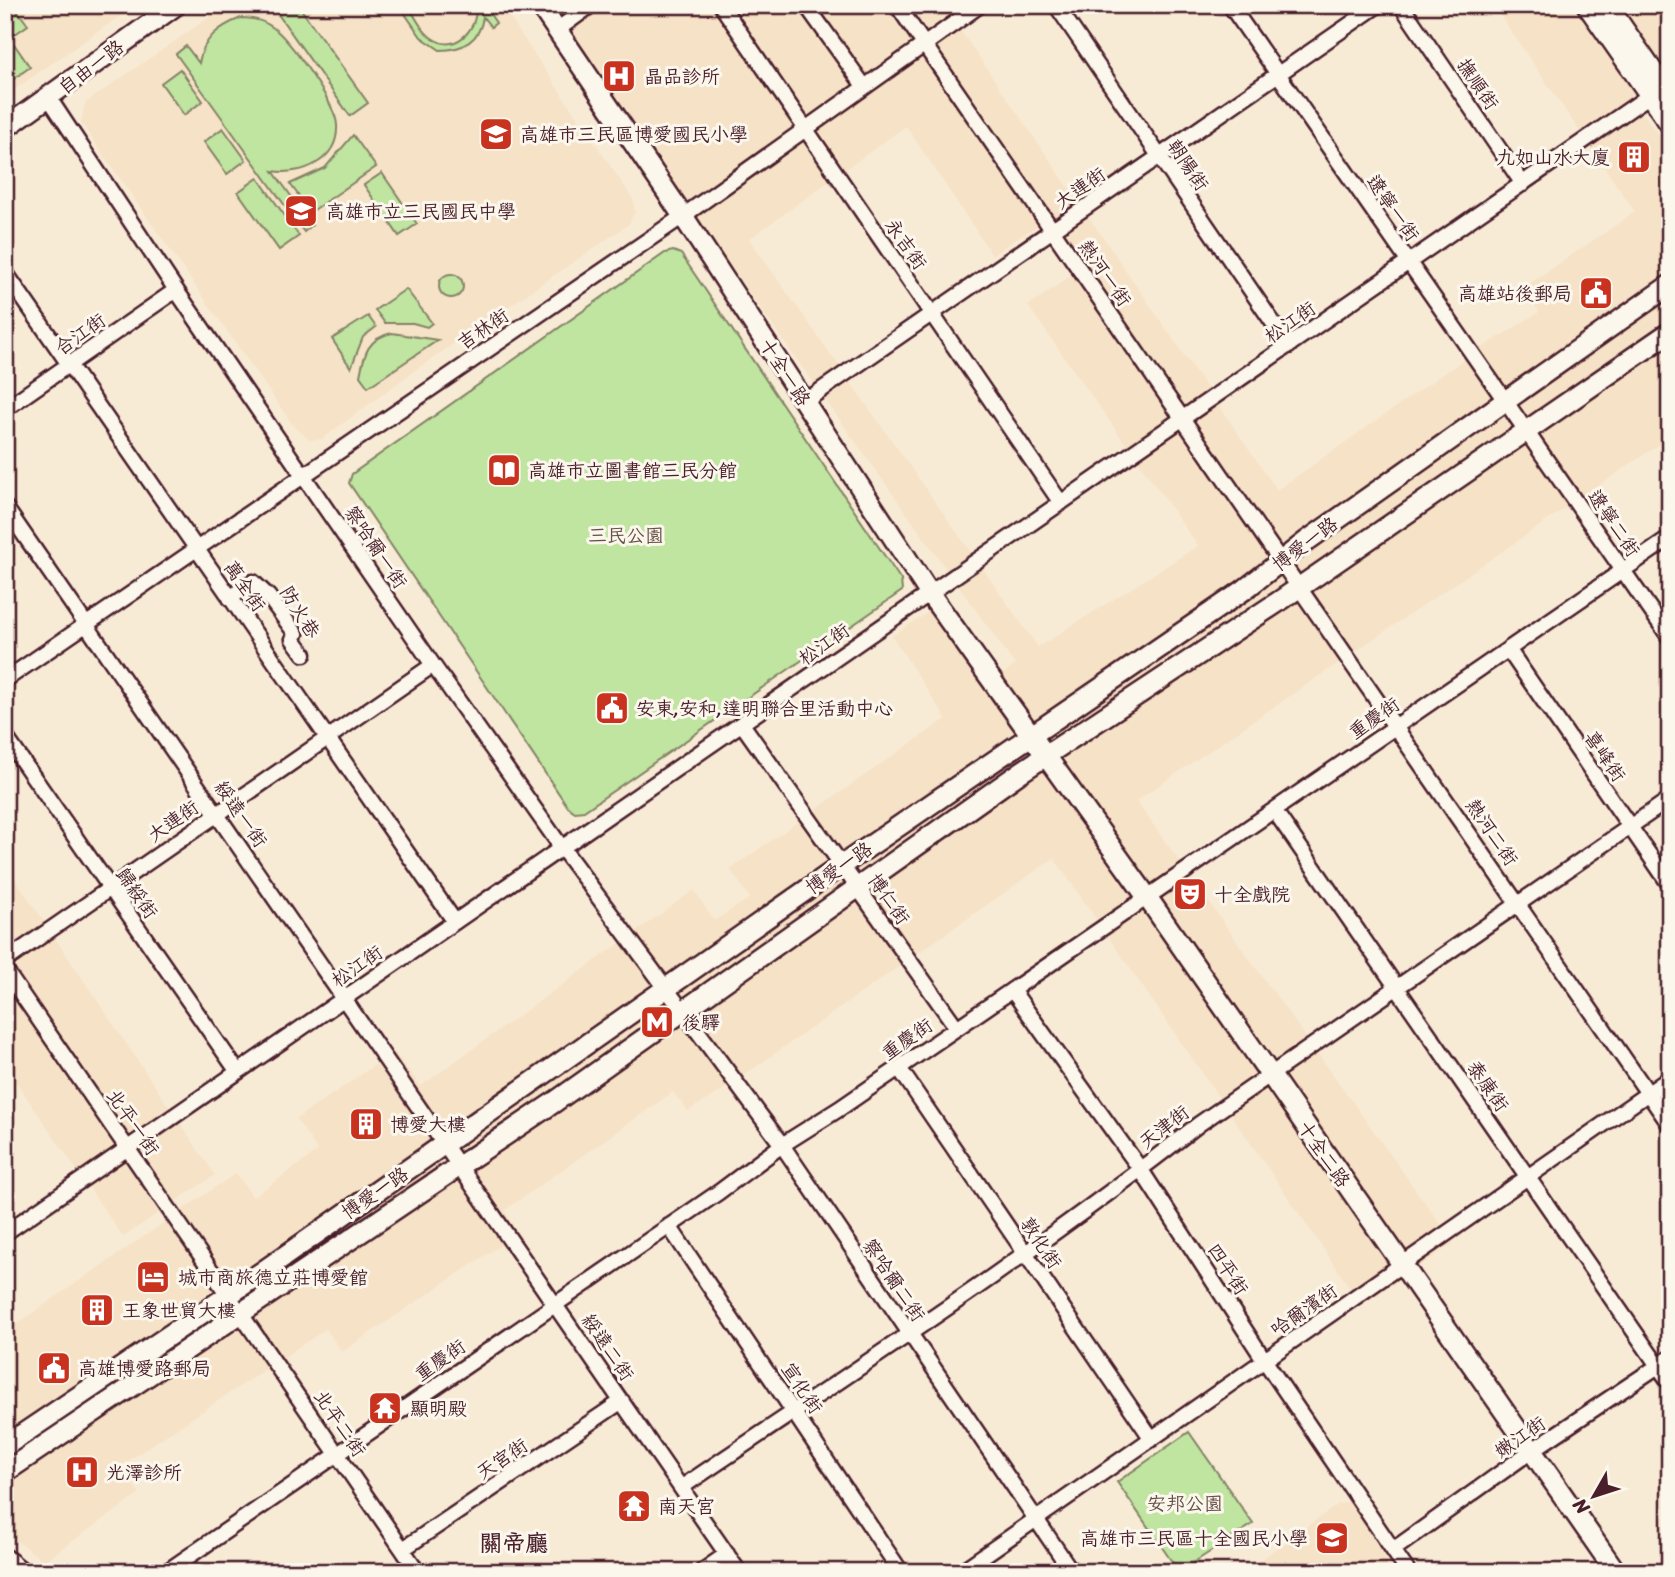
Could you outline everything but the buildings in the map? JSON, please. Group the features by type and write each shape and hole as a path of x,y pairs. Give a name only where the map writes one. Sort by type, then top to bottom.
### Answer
{"main road":[{"name":"自由一路","path":"5,128 176,5"},
{"name":"十全一路","path":"540,5 683,216 930,594 1032,737"},
{"path":"1587,5 1663,90"},
{"path":"1607,5 1663,90 1670,124"},
{"name":"博愛一路","path":"5,1446 229,1295 669,989 842,865 1032,737 1504,400 1670,285"},
{"name":"博愛一路","path":"5,1472 461,1166 1045,757 1298,588 1670,332"},
{"name":"十全二路","path":"1032,737 1147,897 1401,1265 1534,1449 1616,1572"},
{"path":"5,1559 21,1572"}],"street":[{"path":"557,30 591,5"},
{"name":"永吉街","path":"720,5 1061,503"},
{"path":"806,5 864,86"},
{"name":"熱河一街","path":"897,5 1280,562"},
{"name":"吉林街","path":"5,680 683,216 803,128 980,5"},
{"name":"朝陽街","path":"1056,5 1289,346"},
{"name":"遼寧一街","path":"1230,5 1504,400 1528,430"},
{"name":"大連街","path":"804,402 1378,5"},
{"name":"撫順街","path":"1401,5 1523,184"},
{"name":"松江街","path":"5,1233 1408,263 1663,90"},
{"name":"察哈爾一街","path":"49,98 176,290 433,664 562,848 684,1009"},
{"name":"萬全街","path":"5,272 454,922"},
{"name":"合江街","path":"5,409 176,290"},
{"name":"遼寧二街","path":"1528,430 1670,638"},
{"name":"綏遠一街","path":"5,507 446,1143"},
{"name":"重慶街","path":"166,1572 669,1226 782,1145 899,1068 1670,538"},
{"name":"熱河二街","path":"1280,562 1670,1125"},
{"name":"防火巷","path":"230,598 253,582 268,596 296,634 293,639 304,654"},
{"name":"喜峰街","path":"1508,649 1670,885"},
{"name":"大連街","path":"5,961 433,664"},
{"name":"博仁街","path":"742,724 957,1028"},
{"name":"歸綏街","path":"5,736 238,1072"},
{"name":"天津街","path":"682,1487 907,1334 1141,1170 1270,1075 1670,799"},
{"name":"泰康街","path":"1274,810 1528,1177 1664,1362 1670,1383"},
{"name":"北平一街","path":"5,970 229,1295"},
{"name":"四平街","path":"1012,990 1141,1170 1265,1361 1408,1572"},
{"name":"察哈爾二街","path":"684,1009 782,1145 907,1334 1072,1572"},
{"name":"敦化街","path":"899,1068 1152,1439"},
{"name":"哈爾濱街","path":"960,1572 1670,1078"},
{"name":"綏遠二街","path":"446,1143 739,1572"},
{"name":"宣化街","path":"669,1226 901,1572"},
{"name":"北平二街","path":"229,1295 418,1572"},
{"name":"嫩江街","path":"1393,1550 1534,1449 1664,1362"},
{"name":"天宮街","path":"403,1549 622,1401"},
{"path":"701,1572 727,1554"}],"shaded area":[{"path":"5,5 136,5 5,96"},
{"name":"高雄市立三民國民中學","path":"227,5 501,5 633,199 635,212 628,225 414,371 322,439 310,440 295,428 81,123 85,103"},
{"path":"550,5 943,5 1277,490 1466,358 1539,312 1523,288 1635,212 1493,5 1670,5 1670,69 1630,96 1670,150 1670,437 1136,801 1454,1243 1362,1305 1054,858 720,1092 688,1111 673,1092 505,1210 517,1234 342,1352 326,1329 120,1466 140,1494 44,1561 5,1532 5,1332 236,1173 253,1197 318,1151 296,1119 394,1052 421,1086 694,890 714,921 750,898 730,869 946,719 892,636 935,608 989,685 1015,665 632,129","holes":["906,126 992,255 1038,225 1073,274 1028,306 1198,546 1038,647 749,239"]},
{"path":"5,864 215,1175 123,1237 5,1066"},
{"name":"高雄市三民區十全國民小學","path":"1350,1501 1395,1572 1244,1572 1337,1505"}],"green space":[{"path":"5,5 13,5 28,25 5,41"},
{"path":"298,5 368,103 350,116 273,7"},
{"path":"399,5 408,5 427,34 443,43 451,43 465,35 474,21 475,5 484,5 496,23 491,27 483,17 478,32 469,42 456,48 440,50 421,37"},
{"path":"241,18 264,22 283,37 312,75 335,115 336,137 325,156 307,168 273,171 312,225 304,232 176,54 186,46 199,63 204,47 213,35 225,25"},
{"path":"14,44 30,67 5,85 5,50"},
{"path":"180,69 203,101 184,115 161,83"},
{"path":"223,128 246,160 227,174 204,142"},
{"path":"353,135 376,167 311,212 290,184 325,168"},
{"path":"382,173 417,224 399,236 364,185"},
{"path":"258,178 299,236 279,250 238,192"},
{"name":"三民公園","path":"673,251 681,254 901,580 902,591 584,811 575,812 568,807 349,483 352,474 665,253"},
{"path":"451,274 459,278 463,286 459,294 451,298 443,294 439,286 443,278"},
{"path":"406,289 432,323 427,327 413,323 385,323 375,310"},
{"path":"368,316 376,327 363,337 351,368 332,339"},
{"path":"392,333 438,340 368,387 360,376 368,348 377,339"},
{"name":"安邦公園","path":"1189,1432 1253,1524 1179,1572 1117,1482"}],"place":[{"name":"晶品診所","path":"619,76"},
{"name":"高雄市三民區博愛國民小學","path":"496,134"},
{"name":"九如山水大廈","path":"1634,157"},
{"name":"高雄市立三民國民中學","path":"301,211"},
{"name":"高雄站後郵局","path":"1596,293"},
{"name":"高雄市立圖書館三民分館","path":"504,470"},
{"name":"安東,安和,達明聯合里活動中心","path":"612,708"},
{"name":"十全戲院","path":"1190,894"},
{"name":"後驛","path":"657,1022"},
{"name":"博愛大樓","path":"366,1124"},
{"name":"城市商旅德立莊博愛館","path":"153,1277"},
{"name":"王象世貿大樓","path":"97,1310"},
{"name":"高雄博愛路郵局","path":"54,1368"},
{"name":"顯明殿","path":"385,1408"},
{"name":"光澤診所","path":"82,1472"},
{"name":"南天宮","path":"634,1506"},
{"name":"高雄市三民區十全國民小學","path":"1332,1538"}],"district":[{"name":"關帝廳","path":"514,1543"}]}
